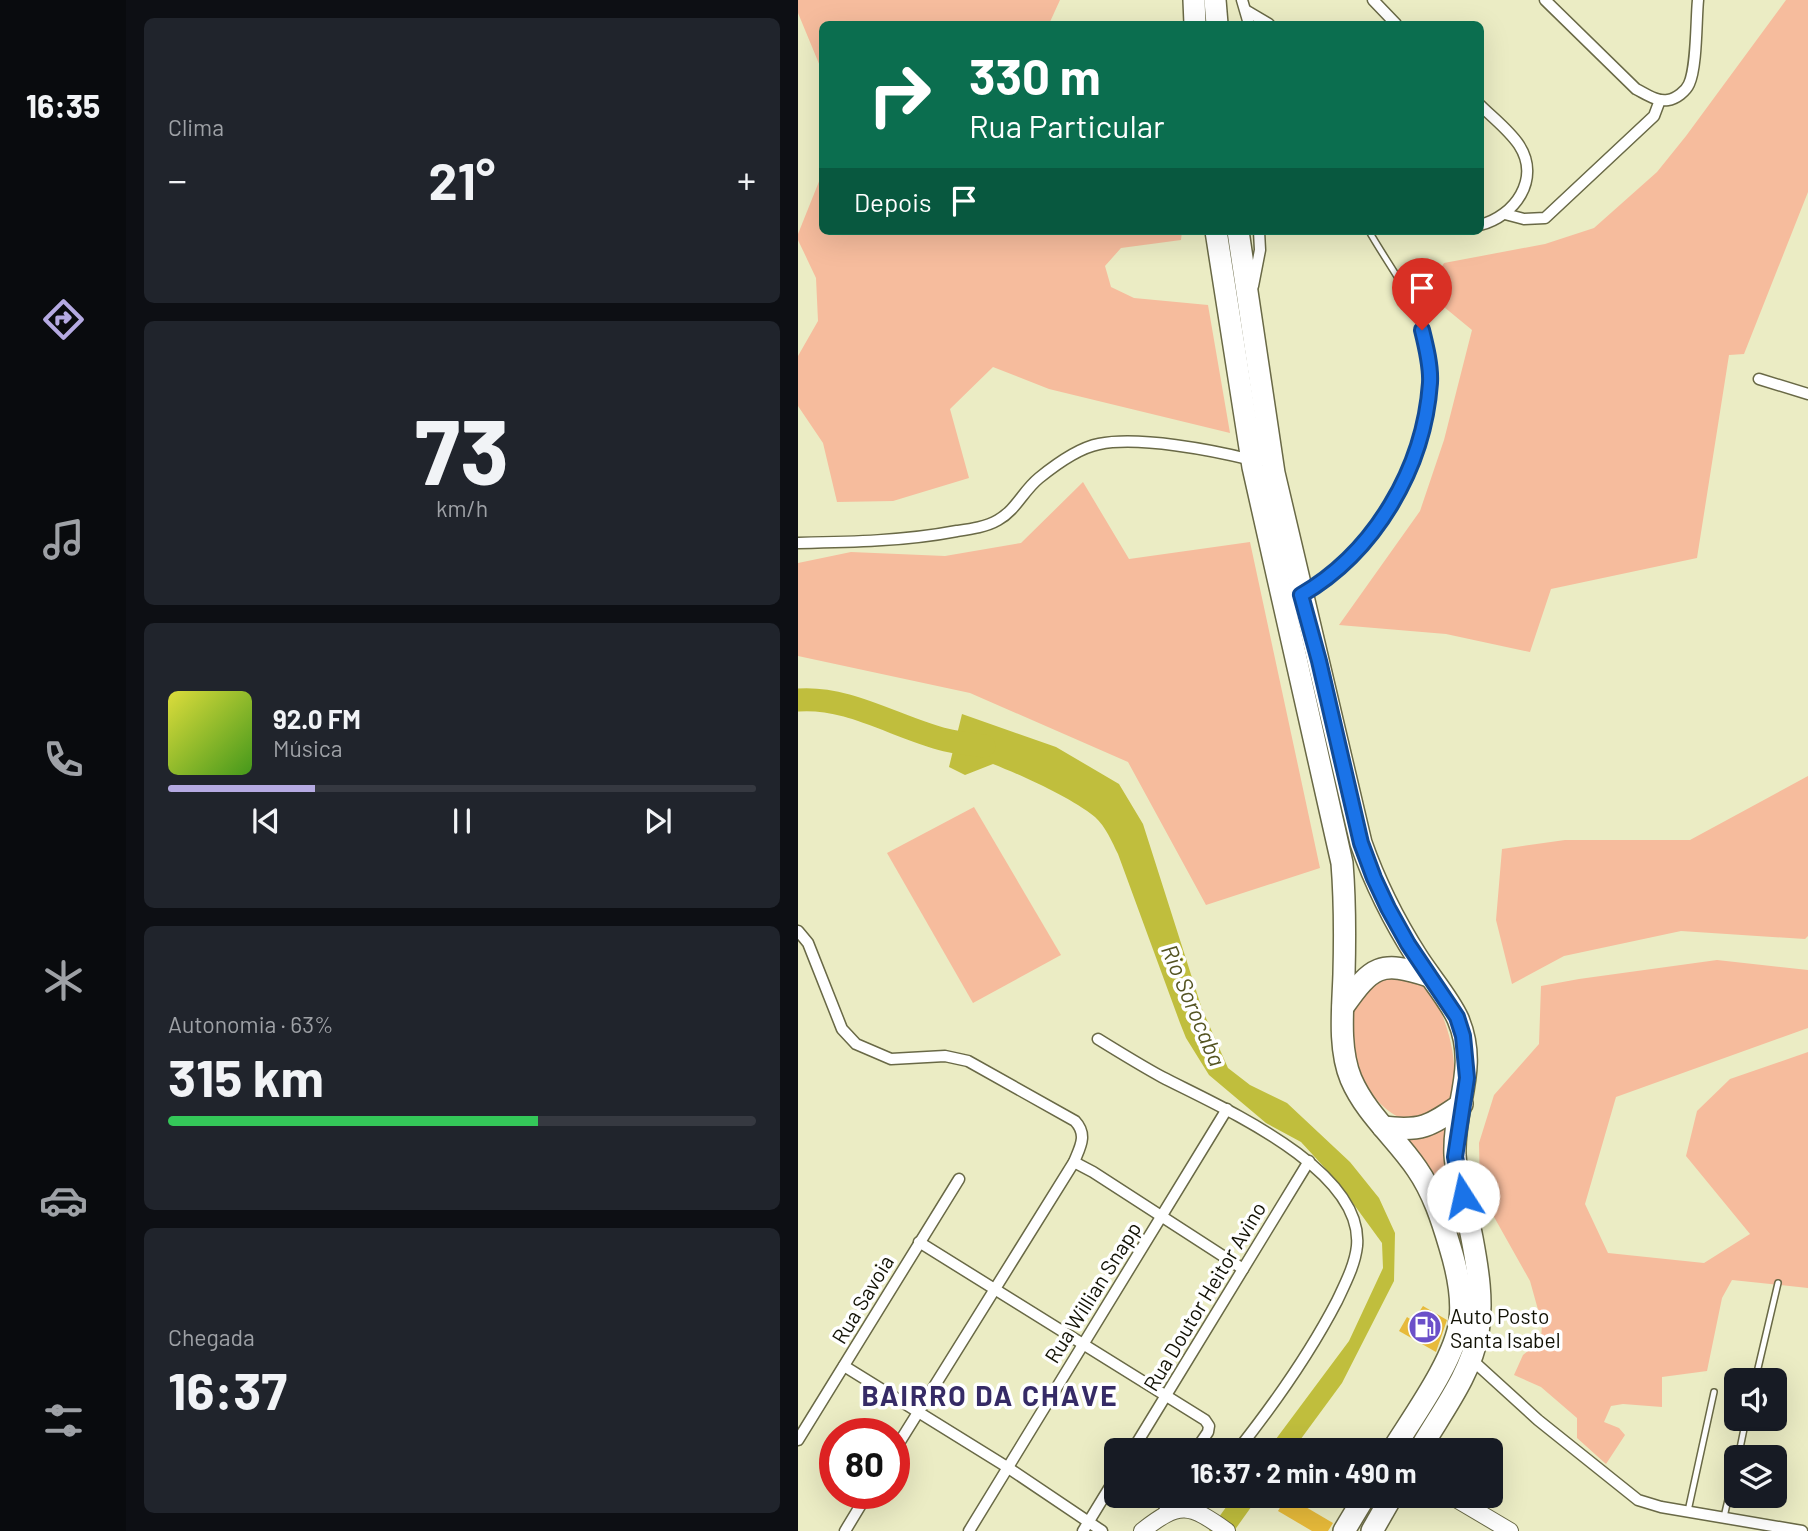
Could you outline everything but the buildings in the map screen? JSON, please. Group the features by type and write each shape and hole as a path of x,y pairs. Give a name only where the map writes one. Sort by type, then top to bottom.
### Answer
{"highway":[{"path":"1194,0 1195,21"},
{"path":"1215,0 1217,21"},
{"path":"1217,235 1252,460 1342,863 1345,900 1343,1007 1345,1053 1351,1079 1382,1128 1416,1168 1432,1196 1457,1271 1460,1323 1443,1366 1400,1438"},
{"path":"1239,235 1274,473 1361,843 1388,908 1457,1017 1463,1036 1467,1078 1455,1157 1480,1290 1478,1334 1471,1359 1426,1438"},
{"path":"1343,1007 1361,982 1375,971 1387,967 1402,967 1429,976"},
{"path":"1382,1128 1424,1128 1462,1104"},
{"path":"1344,1531 1358,1508"},
{"path":"1372,1531 1385,1508"}],"main road":[{"path":"1142,1531 1163,1515 1184,1508 1203,1515 1227,1531"},
{"path":"1471,1508 1510,1531"}],"street":[{"path":"1242,0 1249,21"},
{"path":"1373,0 1393,21"},
{"path":"1545,0 1636,89 1660,100 1675,97 1689,85 1698,0"},
{"path":"1247,11 1264,21"},
{"path":"1505,214 1524,219 1545,218 1654,116 1660,100"},
{"path":"1484,109 1520,146 1526,166 1524,190 1510,211 1484,223"},
{"path":"1248,310 1260,250 1259,235"},
{"path":"1759,379 1808,394"},
{"path":"798,543 919,538 980,527 1013,510 1037,479 1081,450 1098,444 1115,442 1164,445 1252,460"},
{"path":"798,931 808,943 842,1029 856,1044 891,1059 945,1056 968,1061 1075,1121 1084,1136 1074,1162 910,1426"},
{"path":"1098,1039 1159,1075 1262,1129 1309,1161 1340,1195 1355,1222 1357,1246 1348,1278 1321,1332 1275,1404 1248,1438"},
{"name":"Rua Willian Snapp","path":"969,1531 1227,1109"},
{"name":"Rua Doutor Heitor Avino","path":"1140,1438 1309,1161"},
{"path":"1074,1162 1243,1269"},
{"name":"Rua Savoia","path":"798,1440 959,1179"},
{"path":"919,1242 1205,1420 1209,1426 1204,1438"},
{"path":"1471,1359 1538,1420 1638,1500 1806,1531"},
{"path":"844,1366 1007,1467 1086,1527 1102,1531"},
{"path":"1086,1527 1104,1497"},
{"path":"1163,1515 1165,1508"},
{"path":"1200,1508 1203,1515"},
{"path":"845,1531 858,1509"}],"lane":[{"path":"1301,595 1325,581 1370,537 1407,478 1420,439 1430,382 1426,346 1418,314 1371,235"},
{"path":"1758,1368 1778,1283"},
{"path":"1688,1511 1714,1392"},
{"path":"1724,1517 1726,1508"}],"shaded area":[{"path":"798,0 1060,0 1050,21 819,21 819,64 798,13"},
{"path":"1786,0 1808,0 1808,192 1744,354 1729,355 1697,558 1551,589 1530,652 1446,634 1339,625 1420,511 1444,440 1472,330 1427,293 1444,263 1545,244 1594,228 1657,172"},
{"path":"819,182 819,235 1182,235 1181,240 1121,248 1105,266 1111,287 1134,298 1208,305 1230,433 1049,389 993,367 950,409 969,478 893,501 837,502 823,443 798,406 798,356 818,321 816,278 798,240"},
{"path":"1083,482 1129,559 1250,542 1320,868 1206,905 1128,762 970,693 798,656 798,563 851,552 945,556 1021,543"},
{"path":"1808,776 1808,936 1805,939 1681,931 1564,956 1512,984 1496,920 1502,849 1565,840 1690,840"},
{"path":"974,807 1061,955 973,1003 887,853"},
{"path":"1717,960 1808,970 1808,1028 1616,1097 1585,1204 1608,1253 1704,1263 1750,1234 1686,1156 1697,1111 1730,1079 1808,1052 1808,1288 1732,1280 1722,1298 1707,1371 1662,1377 1662,1407 1623,1404 1611,1406 1604,1422 1619,1428 1625,1435 1606,1464 1577,1438 1577,1418 1541,1387 1514,1375 1523,1355 1541,1340 1542,1324 1530,1281 1480,1192 1479,1143 1494,1095 1539,1044 1541,986"},
{"path":"1386,974 1414,978 1426,989 1441,1012 1450,1039 1454,1069 1451,1095 1442,1108 1420,1119 1410,1120 1391,1113 1375,1098 1364,1080 1354,1049 1352,1018 1356,996"},
{"path":"1447,1126 1450,1191 1472,1264 1473,1338 1418,1438 1407,1438 1456,1357 1446,1208 1432,1173 1419,1152 1401,1135 1436,1132"}],"water":[{"path":"962,714 1056,747 1119,784 1143,824 1202,1009 1228,1068 1250,1085 1287,1103 1350,1162 1379,1198 1395,1233 1394,1281 1342,1383 1302,1438 1277,1438 1349,1341 1383,1268 1382,1243 1336,1180 1301,1142 1266,1123 1209,1075 1186,1038 1118,854 1099,821 1085,809 1060,795 993,764 965,775 949,767"},
{"path":"1225,1508 1250,1508 1234,1531 1209,1531"}],"waterway":[{"name":"Rio Sorocaba","path":"798,700 836,703 928,735 984,746"}],"place":[{"name":"Auto Posto Santa Isabel","path":"1425,1327"}],"district":[{"name":"BAIRRO DA CHAVE","path":"990,1395"}],"route":[{"path":"1422,330 1430,382 1420,439 1407,478 1370,537 1325,581 1301,595 1361,843 1388,908 1408,944 1457,1017 1463,1036 1467,1078 1455,1157 1463,1196"}]}
